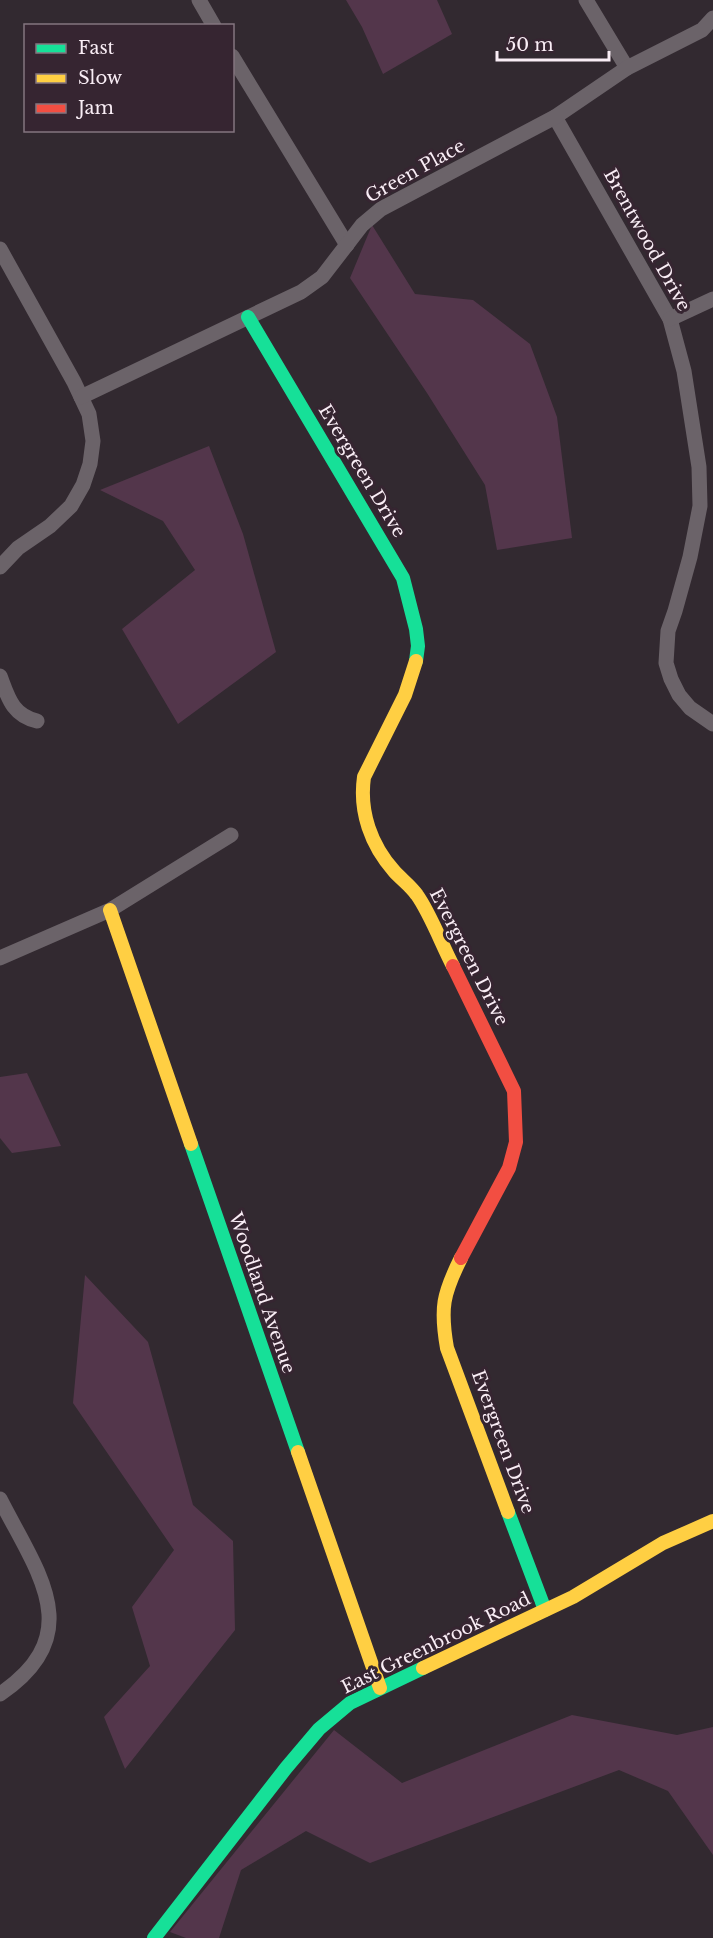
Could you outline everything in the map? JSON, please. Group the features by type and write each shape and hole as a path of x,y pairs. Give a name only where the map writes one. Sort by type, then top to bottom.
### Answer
{"street":[{"path":"199,0 213,24"},
{"path":"586,0 627,68"},
{"name":"Green Place","path":"81,398 301,292 322,277 362,225 381,209 555,117 627,68 702,30 713,18"},
{"path":"234,59 347,245"},
{"name":"Brentwood Drive","path":"555,117 670,319 684,371 699,467 700,506 690,557 668,632 666,663 679,695 690,708 713,724"},
{"path":"0,249 89,414 93,441 90,464 83,485 71,506 50,526 18,548 0,567"},
{"path":"670,319 713,299"},
{"name":"Evergreen Drive","path":"248,317 403,578 413,615 418,646 415,667 403,698 364,777 363,810 367,827 379,851 417,896 514,1091 516,1142 509,1168 452,1276 444,1296 442,1321 447,1348 545,1611"},
{"path":"0,676 10,702 23,718 36,721"},
{"path":"0,957 110,910 231,836"},
{"name":"Woodland Avenue","path":"110,910 381,1688"},
{"path":"0,1499 45,1592 49,1611 49,1630 44,1649 30,1669 0,1694"},
{"name":"East Greenbrook Road","path":"154,1938 286,1768 319,1729 350,1703 573,1597 663,1543 713,1521"}],"shaded area":[{"path":"346,0 437,0 452,34 383,74 362,27"},
{"path":"372,225 415,294 473,300 530,344 557,417 572,538 497,550 485,485 350,278"},
{"path":"209,446 243,534 276,652 178,724 122,629 195,570 163,521 100,490"},
{"path":"27,1073 61,1146 12,1153 0,1138 0,1077"},
{"path":"85,1275 148,1342 193,1505 233,1541 235,1630 125,1769 104,1717 150,1666 132,1607 174,1550 73,1403"},
{"path":"572,1715 677,1735 713,1727 713,1855 668,1791 619,1770 370,1863 306,1831 241,1870 219,1938 186,1938 170,1932 334,1730 402,1783"}],"traffic: fast":[{"path":"248,317 403,578 416,629 418,646 416,661"},
{"path":"191,1144 298,1452"},
{"path":"508,1512 545,1610"},
{"path":"154,1938 319,1729 350,1703 423,1668"}],"traffic: slow":[{"path":"416,661 405,695 364,777 363,803 368,827 379,850 394,871 422,902 453,966"},
{"path":"110,910 191,1144"},
{"path":"461,1258 450,1282 445,1302 444,1322 447,1348 508,1512"},
{"path":"298,1452 380,1688"},
{"path":"423,1668 573,1597 663,1543 713,1521"}],"traffic: jam":[{"path":"453,966 514,1091 516,1142 509,1168 461,1258"}]}
